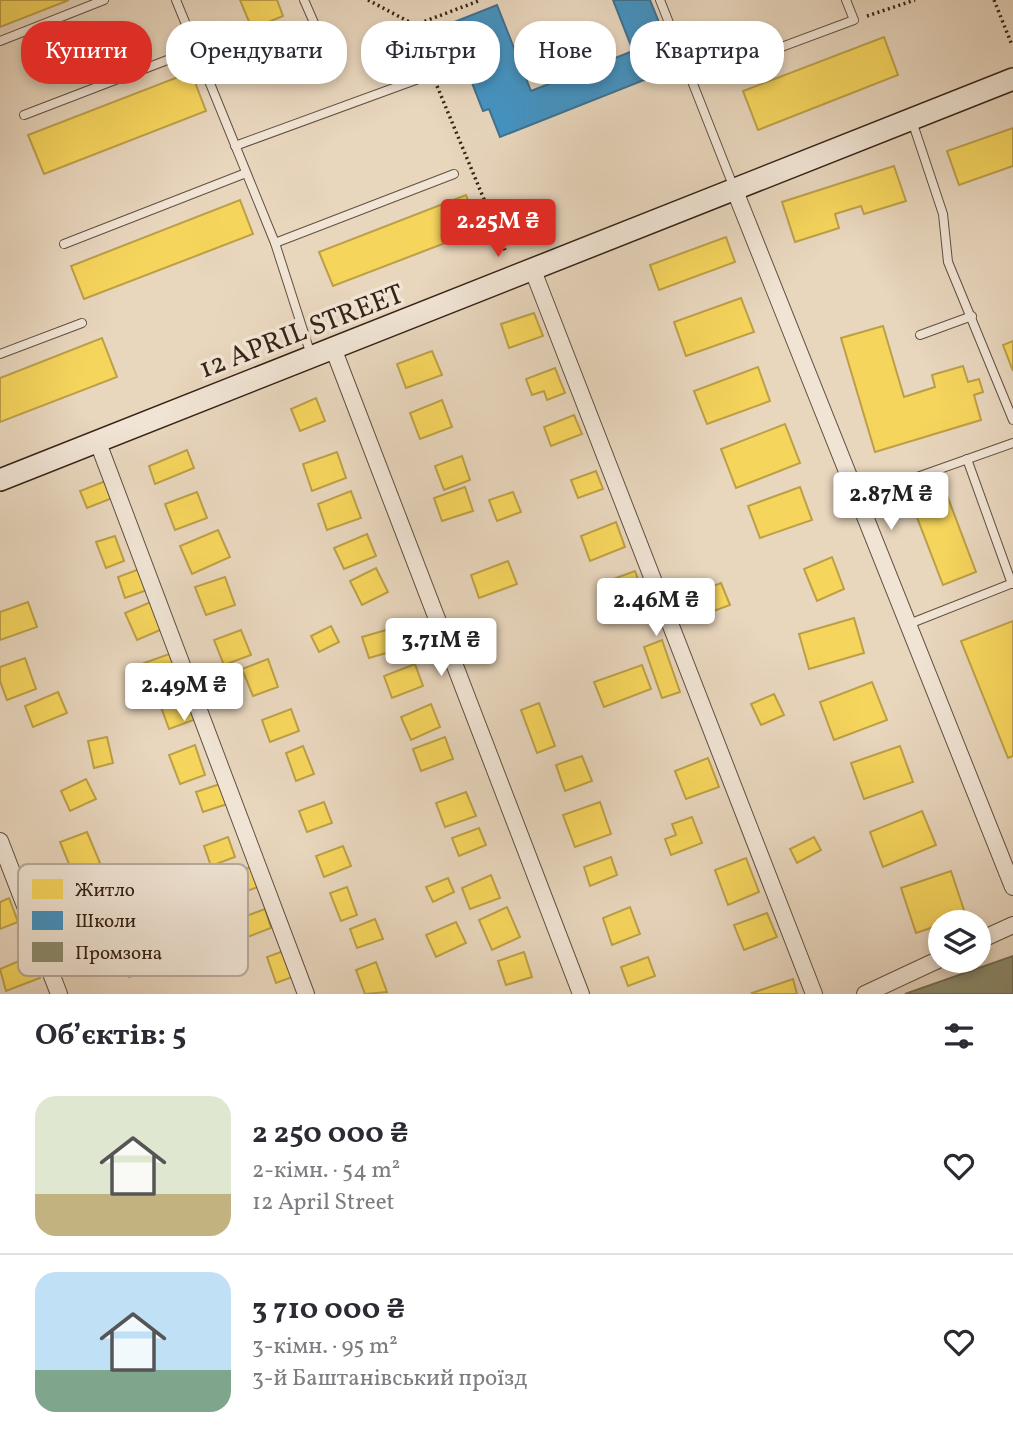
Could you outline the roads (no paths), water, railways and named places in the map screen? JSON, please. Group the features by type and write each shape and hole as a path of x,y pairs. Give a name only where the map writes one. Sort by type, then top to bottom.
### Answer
{"street":[{"name":"12 APRIL STREET","path":"0,480 532,268 736,191 1013,79"},
{"path":"736,191 1013,887"},
{"path":"532,268 814,994"},
{"path":"333,348 582,994"},
{"path":"97,440 306,994"},
{"path":"0,841 18,887"},
{"path":"991,935 1013,925"},
{"path":"865,994 928,965"},
{"path":"53,976 60,994"}],"lane":[{"path":"0,41 104,0"},
{"path":"176,0 185,21"},
{"path":"304,0 313,21"},
{"path":"660,0 669,21"},
{"path":"784,46 854,20 846,0"},
{"path":"24,115 166,61"},
{"path":"210,84 275,243 311,355"},
{"path":"235,146 405,84"},
{"path":"695,84 736,191"},
{"path":"912,121 943,214 948,262 1013,420"},
{"path":"64,244 246,173"},
{"path":"275,243 454,174"},
{"path":"920,335 972,316"},
{"path":"0,354 82,323"},
{"path":"858,498 1013,443"},
{"path":"909,624 1013,584 967,459"}]}
